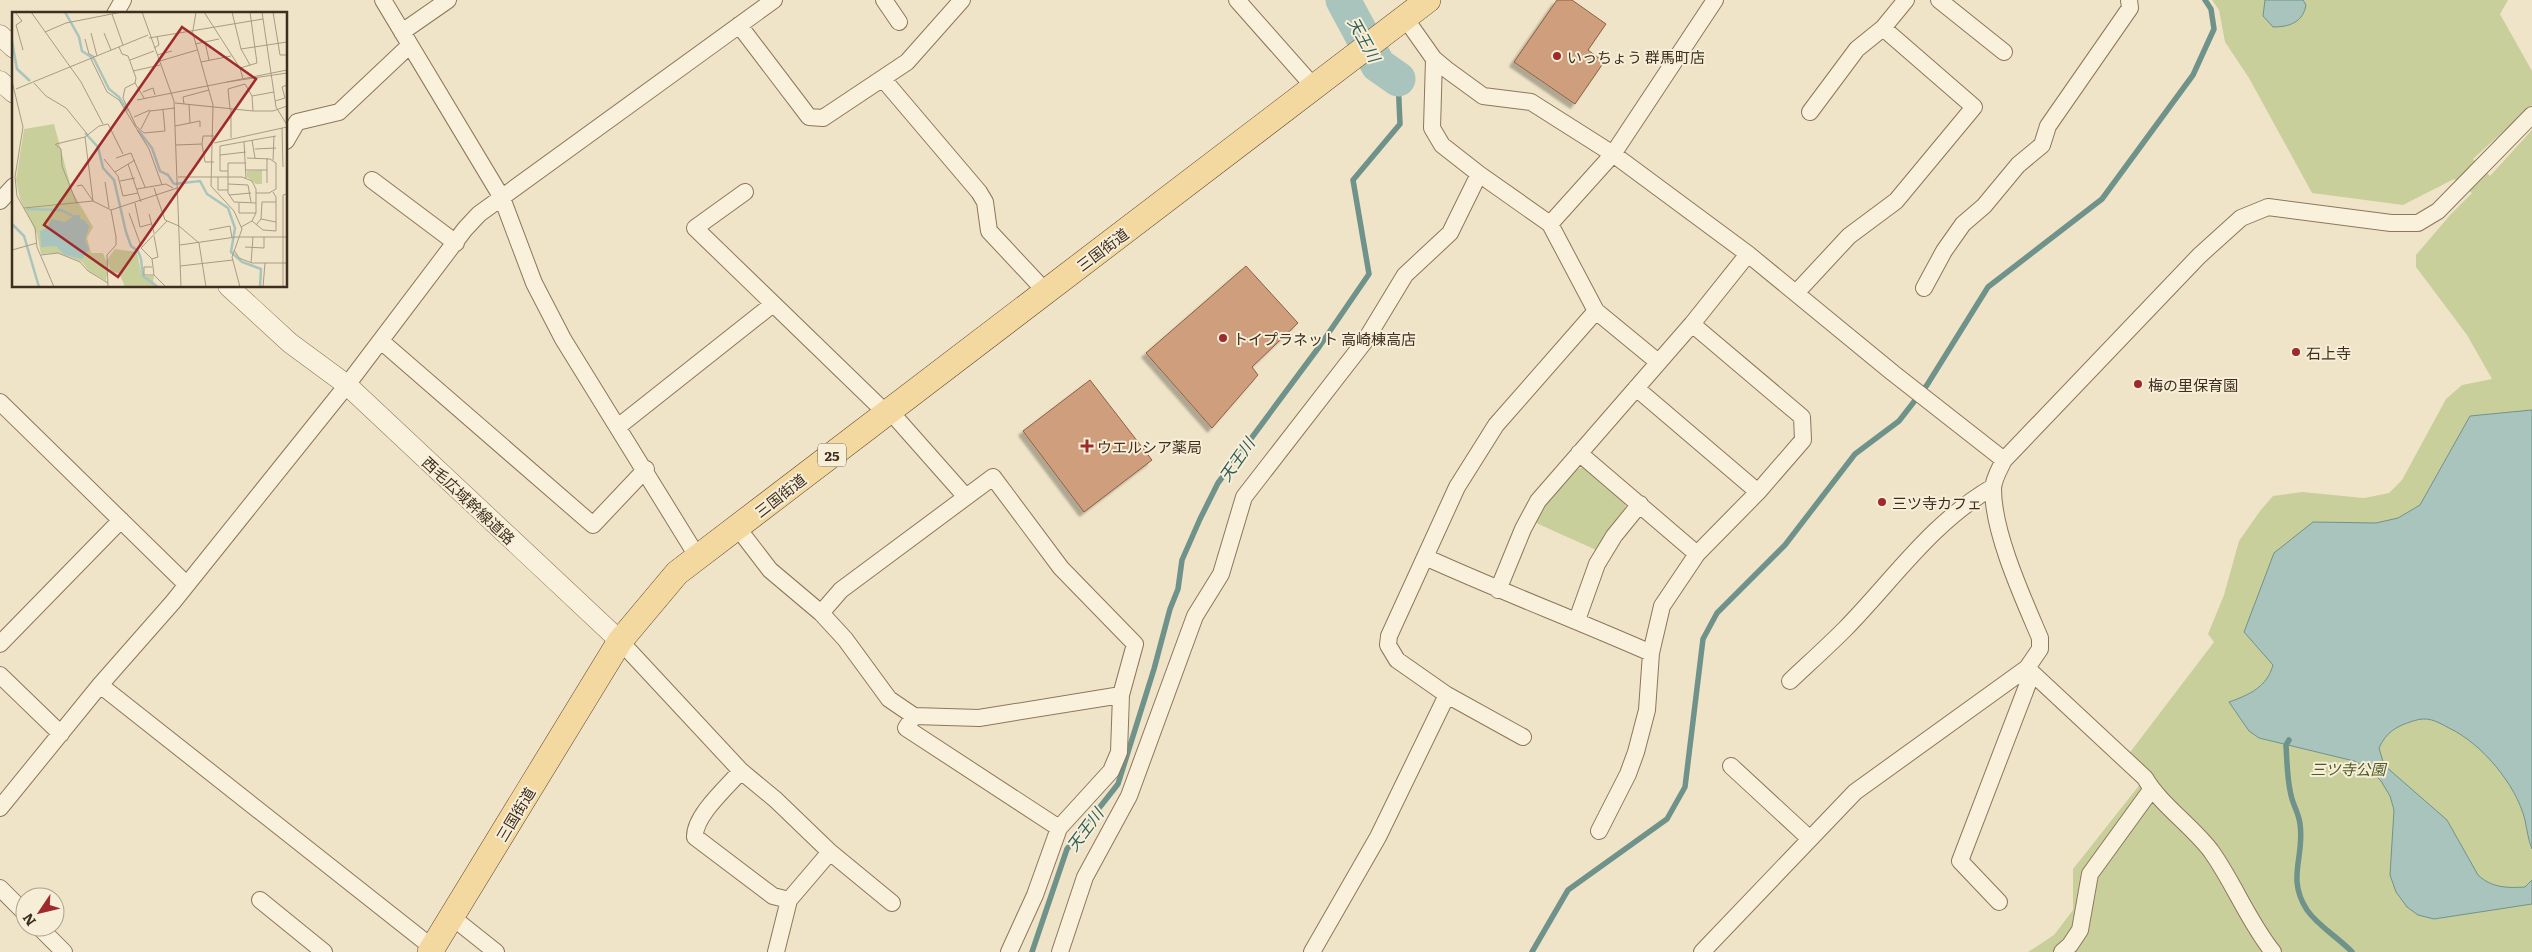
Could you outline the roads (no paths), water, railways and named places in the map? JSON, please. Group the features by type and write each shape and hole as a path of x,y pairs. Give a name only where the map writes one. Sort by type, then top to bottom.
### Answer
{"main road":[{"name":"25","path":"1314,87 1428,0"},
{"name":"三国街道","path":"432,950 620,641 677,573 1314,87"}],"street":[{"path":"116,12 123,0"},
{"path":"383,0 502,198 534,283 564,339 698,556"},
{"path":"288,138 297,122 339,112 406,38 448,0"},
{"path":"0,808 100,685 173,602 347,386 479,214 774,0"},
{"path":"884,0 899,22"},
{"path":"739,25 809,116 823,118 907,62 962,0"},
{"path":"1237,0 1314,87"},
{"path":"1550,224 1613,154 1715,0"},
{"path":"1810,112 1857,49 1883,28 1906,0"},
{"path":"1939,0 2004,52"},
{"path":"1924,288 1944,251 1963,224 1984,206 2018,165 2042,145 2048,126 2130,8 2129,0"},
{"path":"1405,18 1434,59 1483,96 1532,102 1613,154 1748,254 1893,373 2004,460"},
{"path":"1796,293 1849,236 1896,201 1974,107 1883,28"},
{"path":"0,35 12,46"},
{"path":"1434,59 1432,128 1442,145 1479,174 1550,224 1596,311 1658,362"},
{"path":"883,79 979,192 985,202 989,231 1046,292"},
{"path":"0,81 12,91"},
{"path":"1999,902 1960,861 2030,670 2040,649 2040,638 2014,576 1998,517 1993,487 2004,460 2199,256 2241,218 2268,207 2391,223 2418,223 2438,211 2532,115"},
{"path":"1060,952 1085,877 1129,796 1195,616 1221,574 1244,496 1365,340 1405,275 1435,250 1450,233 1479,174"},
{"path":"372,180 456,243"},
{"path":"0,201 12,188"},
{"path":"744,192 695,228 887,412 966,497"},
{"path":"1498,590 1531,512 1538,501 1692,324 1748,254"},
{"name":"西毛広域幹線道路","path":"230,288 290,343 347,386 620,641"},
{"name":"西毛広域幹線道路","path":"248,288 316,362"},
{"path":"619,426 773,304"},
{"path":"1523,737 1447,695 1397,660 1388,645 1392,627 1457,487 1483,444 1496,425 1596,311"},
{"path":"1599,831 1628,774 1636,752 1647,710 1651,653 1662,606 1697,554 1758,492 1803,440 1802,417 1692,324"},
{"path":"381,341 593,525 646,469"},
{"path":"1636,388 1758,492"},
{"path":"0,402 186,584"},
{"path":"1579,452 1697,554"},
{"path":"821,613 841,590 993,477 1061,568 1135,644 1121,695 1120,752 1111,771 1059,828 1035,895 1009,952"},
{"path":"1790,681 1845,628 1930,535 1978,496 1993,487"},
{"path":"1576,620 1597,564 1614,536 1640,504"},
{"path":"0,644 121,520"},
{"path":"737,527 770,570 821,613 845,639 889,699 914,716 979,718 1121,695"},
{"path":"1425,557 1498,590 1576,620 1651,653"},
{"path":"620,641 740,771 776,800 830,852 892,903"},
{"path":"2030,670 2145,778 2152,790 2186,822 2210,851 2273,952"},
{"path":"1702,952 1855,792 2030,670"},
{"path":"0,676 61,734"},
{"path":"100,685 432,950"},
{"path":"1312,952 1378,837 1447,695"},
{"path":"914,716 906,728 1059,828"},
{"path":"1731,766 1810,839"},
{"path":"740,771 700,819 695,828 696,837 773,896 789,900"},
{"path":"2062,952 2070,945 2080,930 2090,874 2152,790"},
{"path":"776,952 789,900 830,852"},
{"path":"0,888 15,903"},
{"path":"260,900 324,952"},
{"path":"452,917 496,952"},
{"path":"49,937 64,952"}],"water":[{"path":"2265,0 2303,0 2306,5 2302,16 2295,22 2290,25 2273,27 2263,16"},
{"path":"2532,410 2532,849 2525,820 2514,793 2496,766 2485,754 2461,735 2436,721 2428,719 2418,720 2393,730 2379,748 2384,765 2447,820 2478,875 2494,885 2506,887 2525,887 2532,880 2532,904 2434,919 2418,915 2407,907 2396,892 2390,875 2394,810 2390,796 2381,781 2369,769 2354,761 2259,738 2249,731 2229,702 2262,685 2273,665 2244,632 2274,553 2313,522 2376,523 2398,518 2420,505 2470,416"}],"waterway":[{"name":"天王川","path":"1343,0 1378,65 1398,79"},
{"path":"1532,952 1568,890 1667,819 1685,787 1703,639 1717,613 1785,545 1855,454 1899,421 1927,385 1988,287 2102,199 2193,75 2214,29 2211,9 2205,0"},
{"name":"天王川","path":"1032,952 1067,849 1118,784 1154,669 1170,609 1178,589 1182,560 1200,519 1218,483 1319,347 1369,274 1353,180 1400,124 1398,79"},
{"path":"2289,740 2286,745 2287,770 2292,799 2300,824 2301,836 2297,877 2298,888 2301,898 2312,916 2352,952"}],"place":[{"name":"いっちょう 群馬町店","path":"1557,56"},
{"name":"トイプラネット 高崎棟高店","path":"1223,338"},
{"name":"石上寺","path":"2296,352"},
{"name":"梅の里保育園","path":"2138,384"},
{"name":"ウエルシア薬局","path":"1087,446"},
{"name":"三ツ寺カフェ","path":"1882,502"}],"park label":[{"name":"三ツ寺公園","path":"2348,768"}]}
